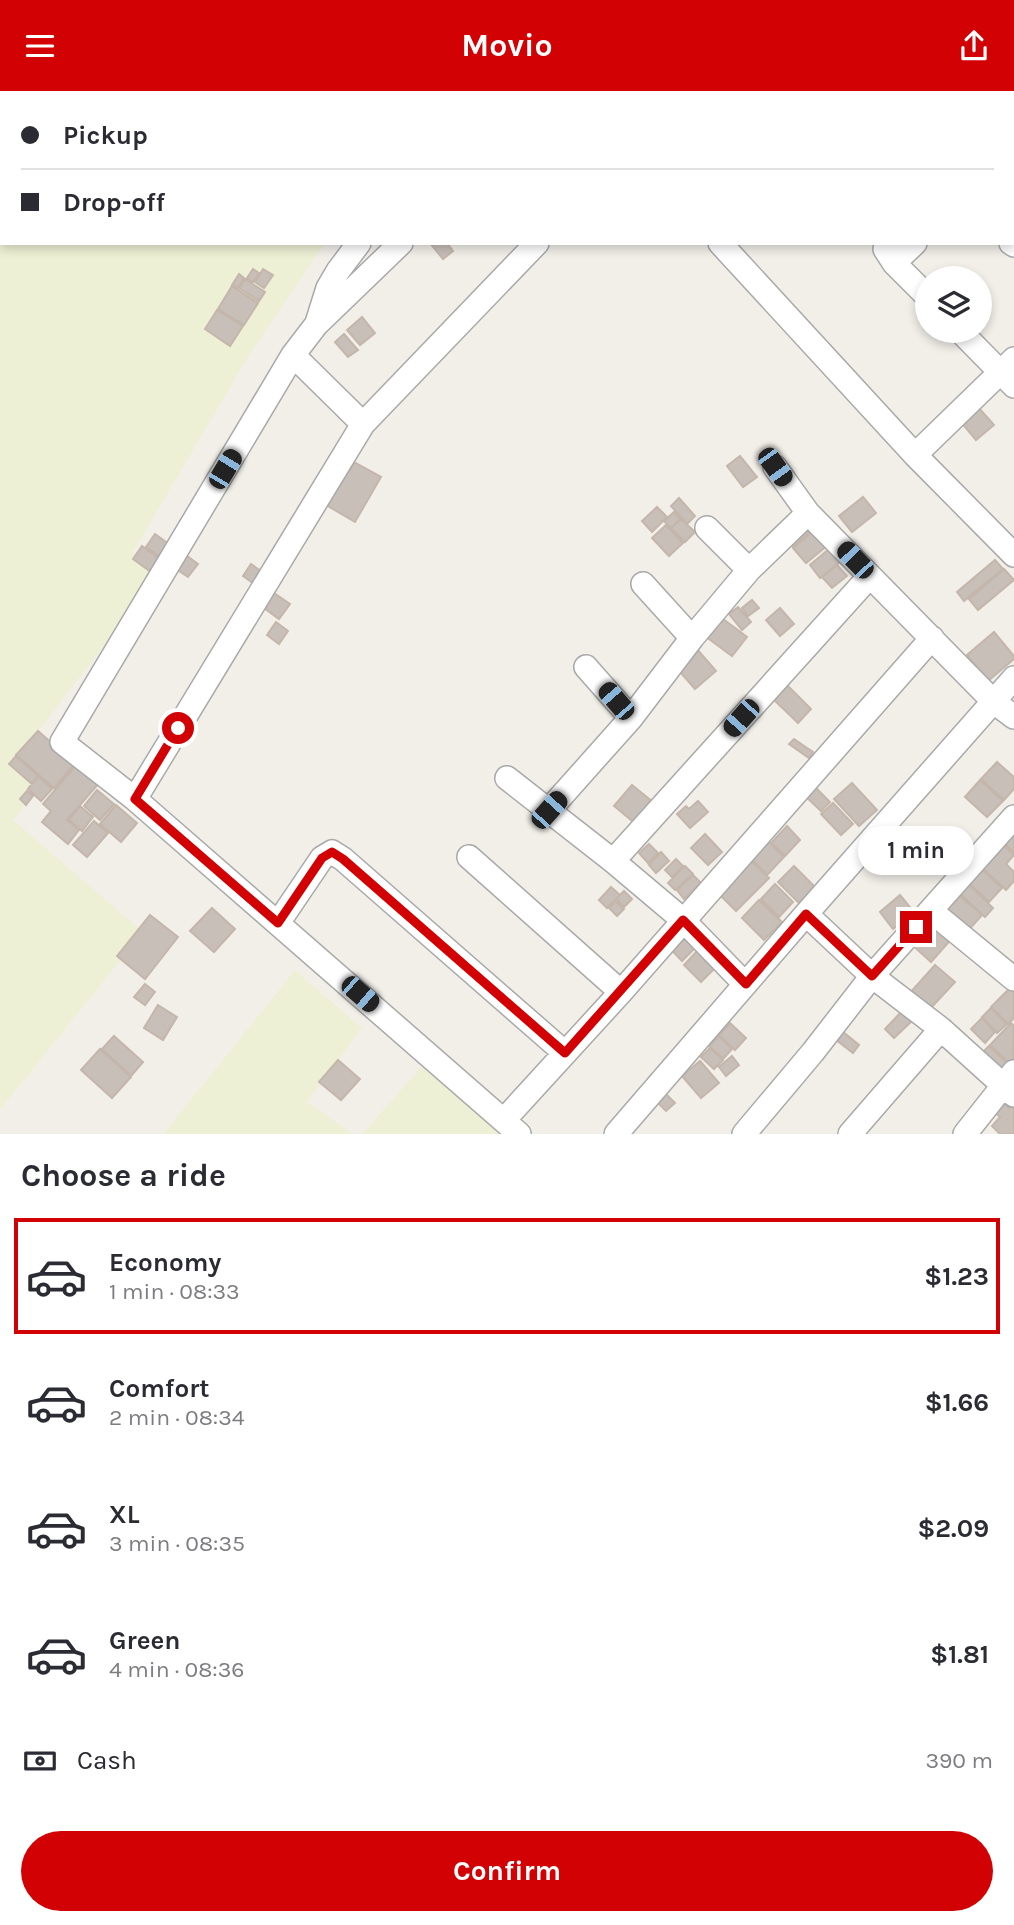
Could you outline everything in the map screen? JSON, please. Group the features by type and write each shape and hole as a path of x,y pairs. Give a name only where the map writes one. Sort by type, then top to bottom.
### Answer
{"street":[{"path":"316,325 328,288 358,245"},
{"path":"399,245 316,325 293,355 62,742 135,799 512,1127 565,1053 932,638"},
{"path":"135,799 363,424 535,245"},
{"path":"724,245 742,254 915,455 1014,555"},
{"path":"911,245 890,256 915,283"},
{"path":"915,455 1010,372 975,343"},
{"path":"293,355 363,424"},
{"path":"775,467 808,513 994,702 1014,717"},
{"path":"549,810 631,718 692,638 749,570 808,513"},
{"path":"707,528 749,570"},
{"path":"613,861 870,576"},
{"path":"643,584 692,638"},
{"path":"586,667 631,718"},
{"path":"616,1134 1014,678"},
{"path":"507,778 683,920 746,984"},
{"path":"744,1134 872,976 1014,817"},
{"path":"278,923 322,858 332,852 565,1053"},
{"path":"469,857 621,992"},
{"path":"931,911 1013,978"},
{"path":"806,914 872,976 1011,1084 965,1134"},
{"path":"850,1134 941,1029"}],"green space":[{"path":"0,245 324,245 250,354 133,552 163,569 19,756 46,780 13,820 143,932 0,1110"},
{"path":"295,970 362,1028 307,1102 353,1134 163,1134"},
{"path":"430,1057 519,1134 362,1134"}],"building":[{"path":"432,245 448,245 453,251 443,259"},
{"path":"253,269 259,273 253,282 247,278"},
{"path":"263,269 273,275 264,288 255,282"},
{"path":"239,274 244,278 238,288 232,285"},
{"path":"245,279 265,292 259,301 239,288"},
{"path":"232,286 258,303 244,325 218,309"},
{"path":"217,310 243,326 230,346 205,329"},
{"path":"362,317 375,333 360,345 347,330"},
{"path":"344,334 358,350 348,357 335,342"},
{"path":"978,407 994,425 976,440 960,421"},
{"path":"740,456 757,477 743,487 727,466"},
{"path":"354,462 381,477 355,522 321,502 342,465 350,470"},
{"path":"863,497 876,513 852,532 839,516"},
{"path":"679,498 695,516 687,524 671,506"},
{"path":"657,507 667,517 652,532 642,521"},
{"path":"674,512 680,519 671,528 664,521"},
{"path":"681,519 695,532 685,542 671,528"},
{"path":"666,525 683,543 669,556 652,538"},
{"path":"803,525 809,533 793,547 786,538"},
{"path":"815,529 828,545 806,563 793,548"},
{"path":"155,534 173,547 164,560 146,547"},
{"path":"835,544 846,557 820,578 810,565"},
{"path":"142,546 167,564 158,577 133,559"},
{"path":"183,553 198,564 188,577 173,567"},
{"path":"995,560 1003,569 964,601 957,592"},
{"path":"251,564 265,574 257,586 243,576"},
{"path":"837,565 847,576 832,588 822,577"},
{"path":"1004,569 1014,580 978,610 969,599"},
{"path":"274,593 290,604 279,619 264,608"},
{"path":"752,600 759,608 748,616 742,608"},
{"path":"738,607 751,622 742,630 729,614"},
{"path":"780,608 794,624 780,636 766,620"},
{"path":"719,616 747,637 732,656 705,636"},
{"path":"276,622 288,631 279,644 267,635"},
{"path":"994,632 1014,659 988,681 967,655"},
{"path":"696,648 716,671 695,689 675,666"},
{"path":"785,683 811,709 798,723 771,697"},
{"path":"38,731 75,763 54,788 16,755"},
{"path":"794,739 813,752 809,758 789,744"},
{"path":"16,756 38,776 32,784 9,764"},
{"path":"997,762 1014,777 1014,789 1004,800 981,779"},
{"path":"77,764 99,783 67,820 79,830 68,844 42,822 51,811 43,804"},
{"path":"38,776 52,789 41,801 28,789"},
{"path":"980,780 1003,801 987,817 965,797"},
{"path":"852,783 877,810 859,826 834,799"},
{"path":"812,784 830,802 821,811 803,794"},
{"path":"632,785 654,803 637,825 614,806"},
{"path":"97,790 114,804 100,820 84,806"},
{"path":"27,791 33,796 26,805 20,799"},
{"path":"698,801 708,812 690,828 677,814"},
{"path":"833,803 853,824 841,835 821,814"},
{"path":"116,805 137,823 121,842 100,824"},
{"path":"80,806 93,817 82,831 69,820"},
{"path":"94,821 108,833 87,857 73,845"},
{"path":"787,826 800,840 785,856 771,843"},
{"path":"1014,826 1014,853 1001,840"},
{"path":"900,833 919,855 904,869 884,847"},
{"path":"705,834 722,852 708,865 691,848"},
{"path":"766,839 784,857 767,875 749,857"},
{"path":"997,839 1014,855 1006,864 1014,872 1014,881 1006,890 975,861"},
{"path":"649,844 658,853 648,863 639,853"},
{"path":"875,845 888,860 882,865 869,850"},
{"path":"661,852 669,861 656,873 649,865"},
{"path":"676,859 683,866 672,877 665,870"},
{"path":"750,860 769,878 736,911 718,893"},
{"path":"975,863 1002,888 989,902 962,877"},
{"path":"685,866 693,874 675,890 668,883"},
{"path":"794,866 816,888 800,904 778,882"},
{"path":"693,875 701,883 684,899 677,890"},
{"path":"963,879 993,908 985,917 955,889"},
{"path":"775,884 793,902 779,917 761,899"},
{"path":"611,887 620,895 607,908 599,900"},
{"path":"953,890 982,915 966,933 938,908"},
{"path":"624,891 632,899 624,907 616,899"},
{"path":"900,895 914,912 893,929 880,912"},
{"path":"759,900 782,922 764,940 742,918"},
{"path":"615,901 624,909 617,916 609,908"},
{"path":"212,908 235,929 214,952 190,931"},
{"path":"150,915 178,937 145,979 117,956"},
{"path":"936,919 954,936 931,962 908,941"},
{"path":"680,931 696,947 682,961 666,944"},
{"path":"698,950 715,968 701,982 684,965"},
{"path":"935,965 955,982 928,1011 909,994"},
{"path":"145,984 155,992 145,1005 134,997"},
{"path":"1014,984 1014,1018 1008,1024 991,1007"},
{"path":"158,1005 177,1017 163,1040 144,1028"},
{"path":"991,1008 1007,1024 997,1033 982,1017"},
{"path":"903,1010 913,1020 894,1038 885,1029"},
{"path":"982,1018 995,1032 985,1043 971,1029"},
{"path":"730,1023 746,1038 735,1050 719,1035"},
{"path":"1011,1023 1014,1026 1013,1067 990,1045"},
{"path":"842,1031 859,1045 853,1053 835,1039"},
{"path":"114,1036 143,1062 131,1076 102,1049"},
{"path":"719,1036 732,1049 723,1059 709,1046"},
{"path":"989,1046 1011,1067 1002,1076 981,1054"},
{"path":"710,1048 723,1060 714,1069 701,1057"},
{"path":"100,1049 131,1077 112,1098 81,1070"},
{"path":"732,1056 739,1065 726,1076 719,1067"},
{"path":"338,1060 360,1079 341,1100 319,1082"},
{"path":"700,1061 719,1083 701,1098 682,1076"},
{"path":"660,1088 675,1103 666,1111 652,1097"},
{"path":"1002,1101 1009,1108 1013,1104 1014,1106 1014,1134 1000,1134 992,1126 1000,1117 993,1111"}],"route":[{"path":"178,728 135,799 278,923 322,858 332,852 565,1053 683,920 746,984 806,914 872,976 916,927"}]}
